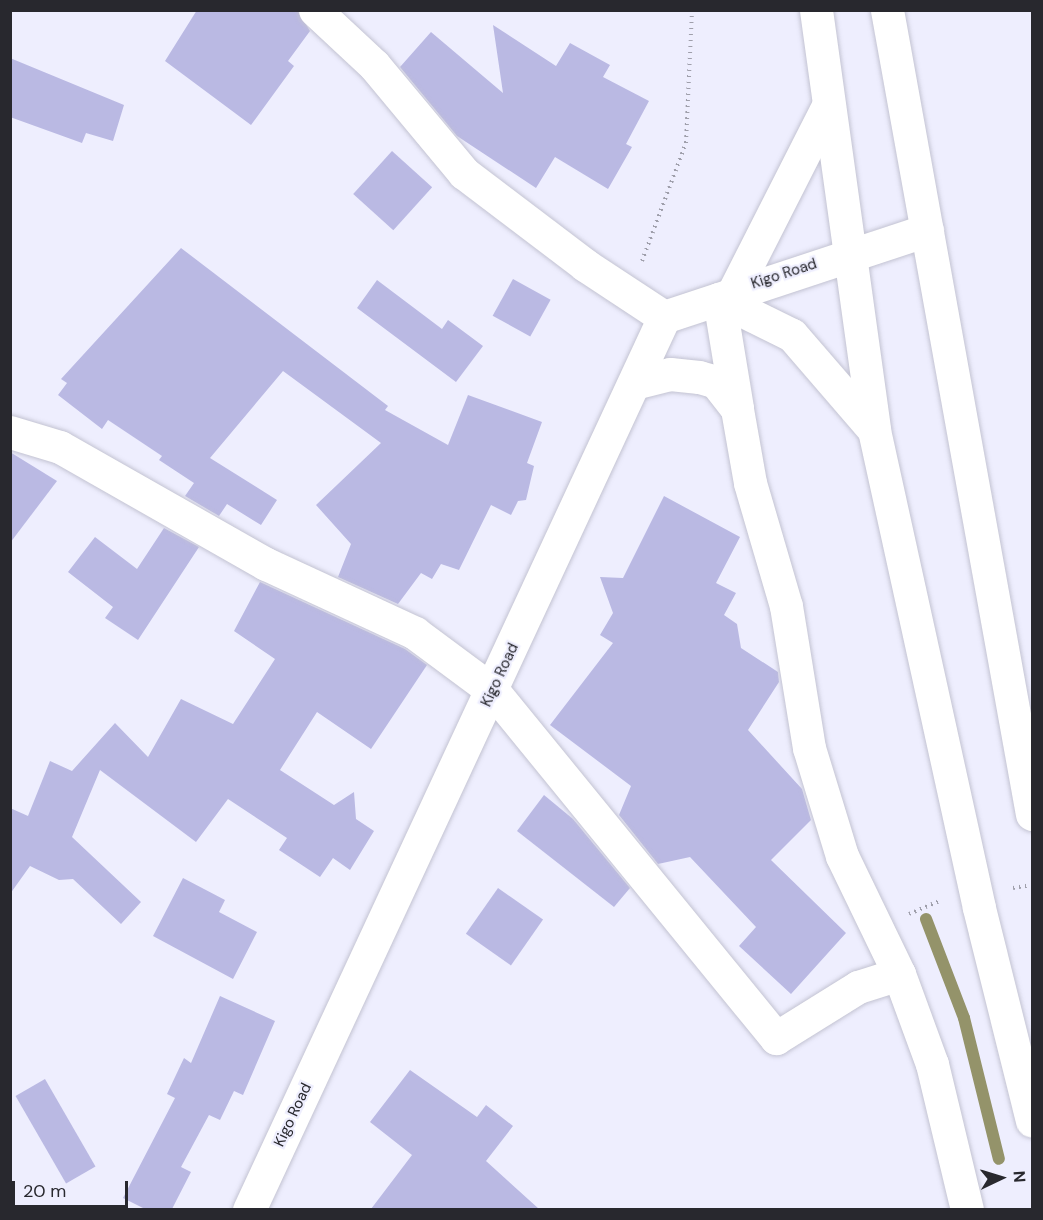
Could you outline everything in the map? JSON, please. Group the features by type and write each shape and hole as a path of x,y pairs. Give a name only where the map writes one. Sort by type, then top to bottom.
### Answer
{"main road":[{"path":"315,10 374,66 464,173 576,259 664,317"},
{"path":"816,10 827,108 874,430 1032,1120"},
{"path":"887,10 1032,814"},
{"path":"827,108 726,295 737,410 750,483 786,606 809,748 842,856 899,974 932,1064 967,1209"},
{"name":"Kigo Road","path":"249,1209 493,691 664,317 927,230"},
{"path":"726,295 792,335 874,430"},
{"path":"634,383 670,374 699,377 716,382 737,410"},
{"path":"10,432 60,447 266,564 415,633 493,691 776,1038 858,987 899,974"}],"building":[{"path":"197,10 297,10 310,31 288,61 294,66 251,125 165,61"},
{"path":"493,25 556,66 570,43 610,65 603,77 649,101 626,144 632,147 608,189 555,157 536,188 457,136 400,67 431,32 503,93"},
{"path":"10,58 124,105 113,141 86,133 82,143 10,117"},
{"path":"392,151 432,187 393,230 353,194"},
{"path":"181,248 388,406 385,410 448,445 468,395 542,422 527,463 534,466 526,500 518,501 511,515 491,505 459,570 441,564 432,579 421,573 398,604 338,577 351,544 316,505 381,443 283,371 210,458 277,500 261,525 227,504 219,516 185,496 194,483 159,460 162,456 108,420 102,429 58,395 67,383 61,379"},
{"path":"513,279 551,300 530,337 493,316"},
{"path":"377,280 442,329 448,320 483,346 456,382 357,308"},
{"path":"10,452 57,481 10,543"},
{"path":"664,496 740,537 716,583 736,593 724,615 737,624 741,648 778,672 779,682 748,730 802,789 811,820 771,860 846,933 791,994 739,946 756,927 690,857 658,864 619,815 631,786 550,725 613,643 600,635 613,613 600,577 623,578"},
{"path":"164,528 199,547 138,640 105,618 113,607 68,572 95,537 137,569"},
{"path":"260,582 405,649 427,665 371,749 317,712 280,770 334,805 354,792 356,819 374,831 350,870 333,858 320,877 279,850 287,838 228,799 196,842 100,770 72,837 141,902 121,924 73,879 59,880 30,866 10,894 10,808 28,816 50,761 72,771 115,723 148,757 181,699 233,724 275,659 234,631"},
{"path":"544,795 573,819 630,888 614,907 517,831"},
{"path":"183,878 225,900 219,912 257,932 233,979 153,936"},
{"path":"498,888 543,920 511,965 466,934"},
{"path":"220,996 275,1021 243,1095 234,1091 220,1120 209,1115 181,1167 191,1172 172,1209 145,1209 123,1198 175,1098 167,1094 184,1058 191,1063"},
{"path":"410,1070 477,1117 486,1105 513,1126 486,1161 539,1209 371,1209 412,1155 370,1122"},
{"path":"45,1079 96,1166 66,1183 16,1096"}],"waterway":[{"path":"926,919 964,1018 999,1159"}]}
